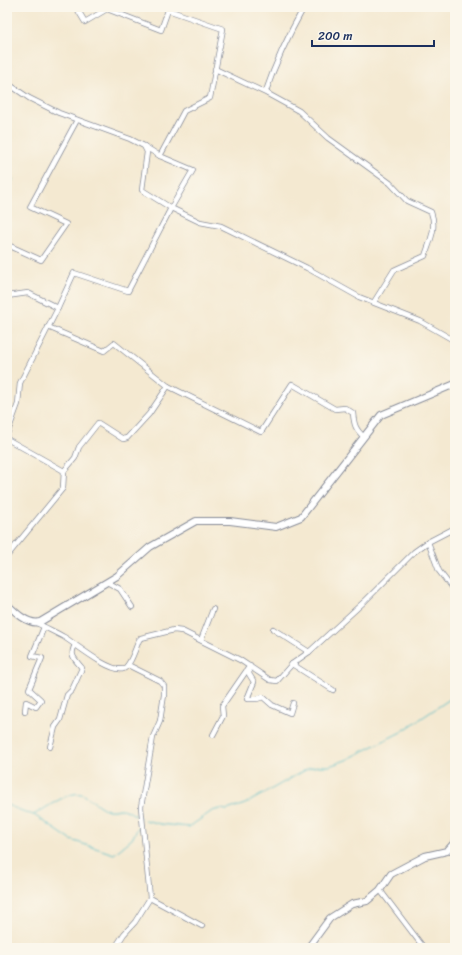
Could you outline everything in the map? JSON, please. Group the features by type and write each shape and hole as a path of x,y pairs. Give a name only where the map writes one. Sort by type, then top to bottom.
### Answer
{"street":[{"path":"76,7 85,22 107,8 161,30 168,10 223,29 210,98 184,111 160,156"},
{"path":"268,94 266,91 270,80 288,37 304,7"},
{"path":"215,70 268,94 299,111 328,138 390,183 407,201 431,212 434,219 434,231 425,256 394,270 374,302"},
{"path":"7,83 29,98 59,113 130,139 160,156 193,170 171,208 128,291 74,273 20,383 18,404 7,434"},
{"path":"7,250 10,246 41,260 66,224 30,207 77,120"},
{"path":"144,146 147,152 142,190 171,208 200,222 221,226 307,268 360,297 420,321 455,341"},
{"path":"7,296 28,293 58,308"},
{"path":"48,327 104,352 114,343 168,386 261,432 292,384 335,409 345,408 353,413 357,430 364,437"},
{"path":"37,623 117,576 150,547 196,521 230,521 276,526 301,517 380,415 455,384"},
{"path":"7,556 63,488 64,471 76,458 79,447 98,423 123,439 127,438 148,414 168,386"},
{"path":"7,440 64,471"},
{"path":"7,604 27,620 37,623 101,662 115,668 123,669 128,665 139,640 142,638 179,630 240,660 274,682 277,681 292,664 309,652 365,601 414,552 428,542 455,528"},
{"path":"428,542 439,572 455,592"},
{"path":"107,582 120,589 132,607"},
{"path":"200,640 213,609"},
{"path":"25,710 26,702 36,707 41,700 29,689 42,658 32,656 44,627"},
{"path":"273,629 309,652"},
{"path":"50,747 67,695 72,690 82,668 72,657 72,650 75,645"},
{"path":"292,664 333,690"},
{"path":"115,948 124,934 136,922 150,898 141,807 154,737 160,722 164,695 164,686 160,681 128,665"},
{"path":"250,666 249,674 254,682 247,699 257,699 263,697 272,705 290,713 293,703"},
{"path":"213,735 223,716 222,706 250,666"},
{"path":"308,948 330,918 352,904 367,901 380,890 391,874 425,856 447,851 455,842"},
{"path":"380,890 424,948"},
{"path":"150,898 202,926"}],"waterway":[{"path":"7,182 13,180"},
{"path":"145,820 160,824 189,827 212,811 220,809 227,810 245,804 309,768 329,766 346,760 401,732 450,699 455,692"},
{"path":"7,805 33,815 58,800 72,794 79,794 84,795 105,809 123,809 140,818"},
{"path":"34,815 71,840 114,854 132,839 140,824"}]}
